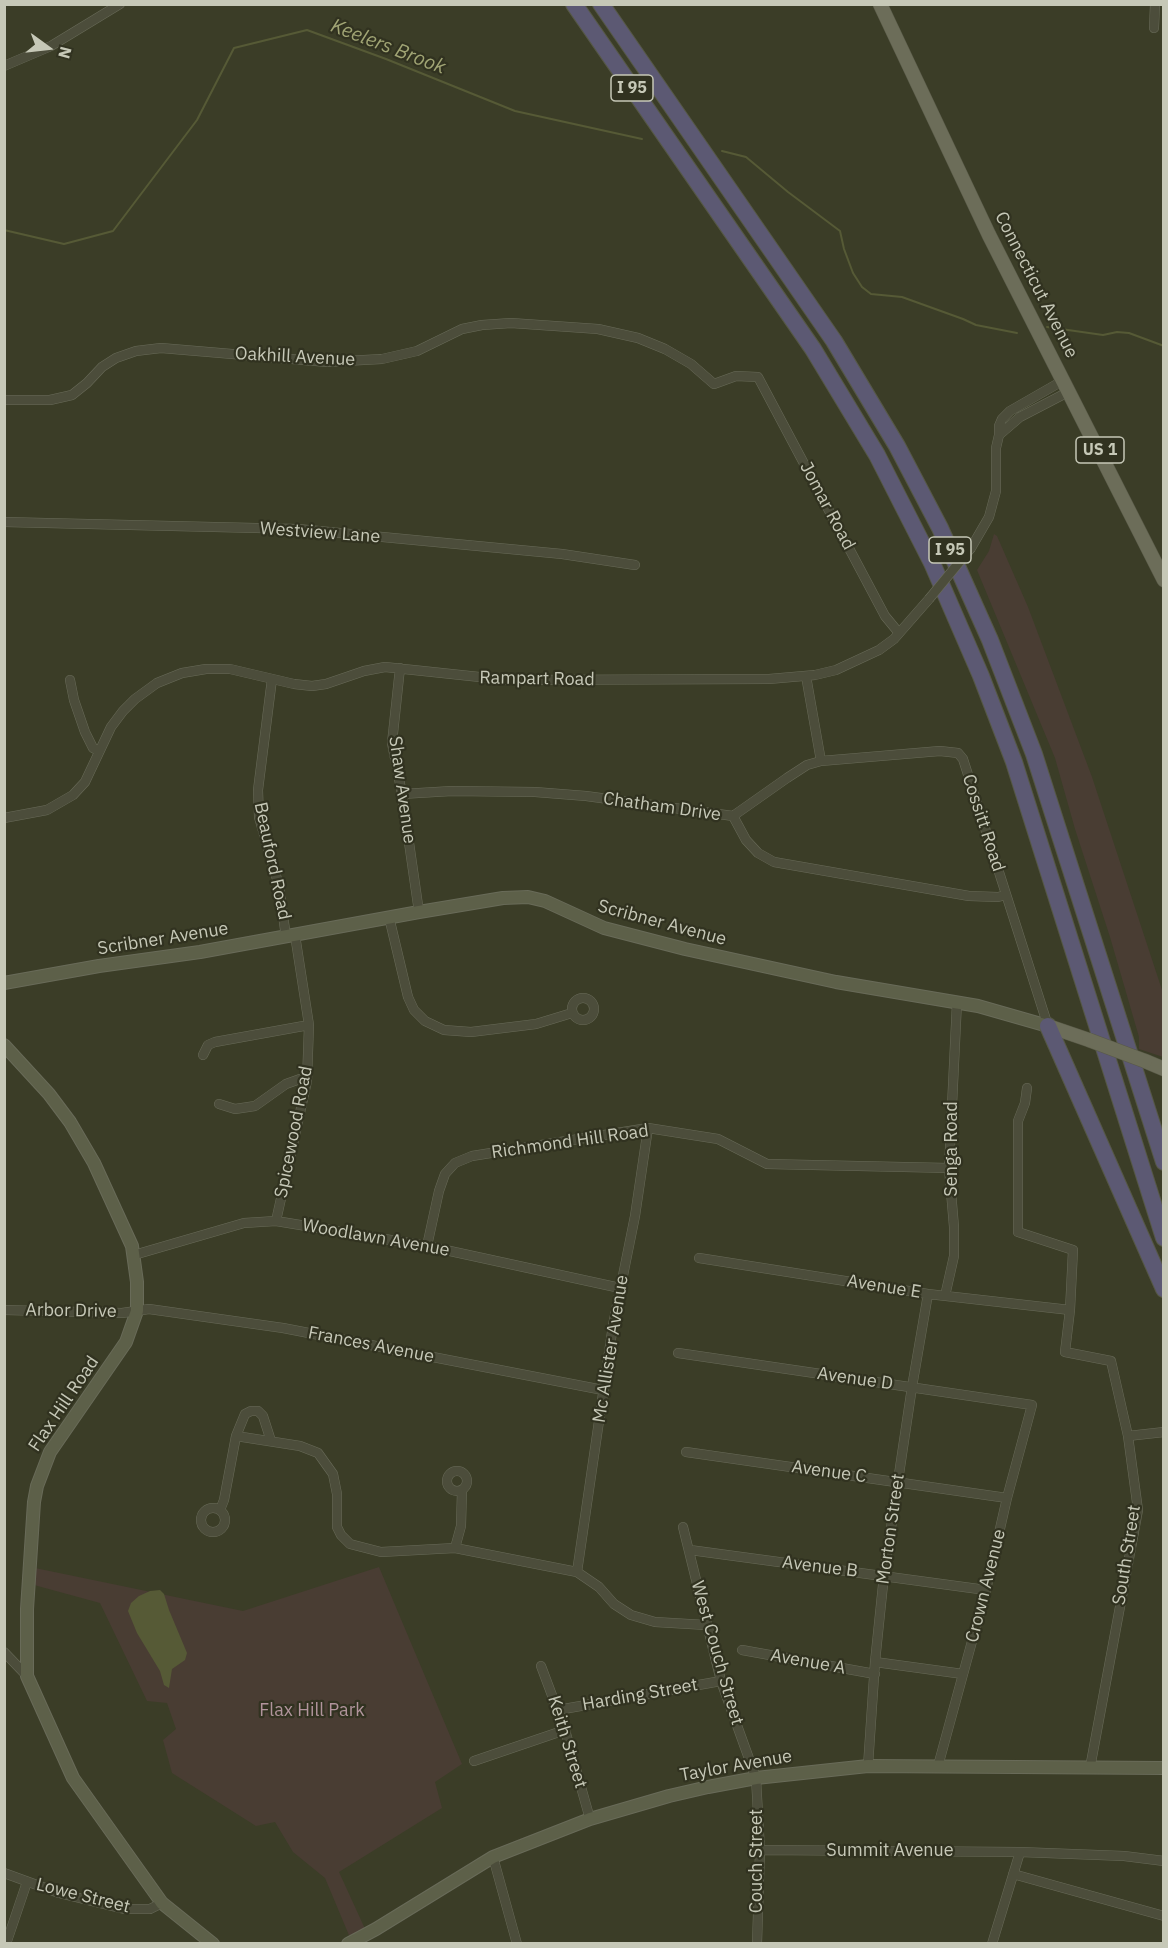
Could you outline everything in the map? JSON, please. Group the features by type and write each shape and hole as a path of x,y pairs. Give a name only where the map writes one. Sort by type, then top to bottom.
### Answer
{"highway":[{"name":"I 95","path":"574,4 802,332 876,455 932,563 981,676 1017,772 1164,1238"},
{"name":"I 95","path":"601,4 823,323 882,419 940,528 990,640 1034,754 1164,1162"},
{"path":"1048,1026 1164,1289"},
{"path":"1147,1110 1164,1151"}],"main road":[{"name":"Connecticut Avenue","path":"880,4 989,235 1164,580"},
{"name":"Scribner Avenue","path":"1048,1026 1164,1069"}],"street":[{"path":"4,66 51,46 120,4"},
{"path":"1154,28 1155,4"},
{"name":"Oakhill Avenue","path":"4,400 50,400 72,395 102,367 116,358 136,351 161,348 327,362 382,359 417,351 462,329 483,325 511,324 598,329 638,338 665,349 691,364 714,384 736,376 758,377"},
{"name":"Jomar Road","path":"758,377 885,616 899,633"},
{"name":"Rampart Road","path":"4,818 47,810 66,801 85,782 111,727 123,711 146,690 168,678 193,670 217,668 240,670 294,684 318,685 374,668 399,668 508,680 769,679 806,676 836,670 879,650 899,633 971,548 989,517 996,491 996,448 999,426 1010,411 1067,386"},
{"name":"Westview Lane","path":"4,522 298,529 562,554 635,565"},
{"name":"Shaw Avenue","path":"399,668 392,743 402,794 419,912"},
{"path":"806,676 821,761"},
{"name":"Beauford Road","path":"272,679 258,790 259,817 291,936"},
{"path":"70,680 85,732 93,748 99,752"},
{"name":"Cossitt Road","path":"733,816 794,773 807,765 821,761 940,751 958,753 963,759 1048,1026"},
{"name":"Chatham Drive","path":"402,794 452,791 535,792 586,796 733,816 746,840 758,853 774,862 969,896 1006,895"},
{"name":"Scribner Avenue","path":"4,983 291,936 503,898 536,898 604,928 685,949 836,982 957,1002 1012,1014 1048,1026"},
{"path":"389,917 408,997 414,1010 425,1021 444,1030 471,1032 536,1024 572,1013"},
{"name":"Spicewood Road","path":"276,1221 307,1081 309,1024 291,936"},
{"name":"Senga Road","path":"945,1296 954,1256 949,1168 957,1002"},
{"path":"202,1055 208,1045 215,1042 309,1024"},
{"name":"Flax Hill Road","path":"4,1045 49,1094 82,1141 105,1186 126,1230 134,1255 137,1311 126,1342 50,1452 37,1486 27,1609 27,1676 73,1778 162,1903 213,1944"},
{"path":"219,1104 235,1109 255,1106 286,1084 300,1080 307,1081"},
{"path":"1027,1088 1025,1103 1018,1121 1018,1232 1073,1250 1070,1310"},
{"name":"Richmond Hill Road","path":"427,1246 439,1191 445,1174 455,1163 472,1156 648,1128 718,1138 767,1164 949,1168"},
{"name":"Mc Allister Avenue","path":"577,1572 603,1390 635,1216 648,1128"},
{"name":"Woodlawn Avenue","path":"134,1255 244,1223 276,1221 427,1246 620,1288"},
{"name":"Avenue E","path":"699,1258 928,1294 1070,1310"},
{"name":"Morton Street","path":"868,1766 884,1575 928,1294"},
{"name":"Frances Avenue","path":"137,1311 149,1309 283,1328 603,1390"},
{"name":"Arbor Drive","path":"4,1310 122,1313 137,1311"},
{"name":"South Street","path":"1070,1310 1065,1352 1112,1361 1128,1436 1138,1510 1090,1768"},
{"name":"Avenue D","path":"678,1353 1032,1405"},
{"name":"Crown Avenue","path":"938,1766 986,1590 1007,1498 1032,1405"},
{"path":"220,1510 236,1436 245,1414 258,1411 265,1421 271,1441"},
{"path":"1128,1436 1164,1432"},
{"path":"236,1436 300,1446 318,1454 333,1474 337,1494 337,1527 350,1544 381,1552 455,1548 577,1572 599,1587 614,1604 631,1615 655,1622 706,1625"},
{"name":"Avenue C","path":"686,1452 1007,1498"},
{"path":"455,1548 460,1526 462,1490"},
{"name":"West Couch Street","path":"682,1527 690,1550 721,1681 756,1778"},
{"name":"Avenue B","path":"690,1550 986,1590"},
{"name":"Avenue A","path":"742,1650 874,1674"},
{"path":"4,1652 27,1676"},
{"path":"875,1662 963,1674"},
{"name":"Keith Street","path":"542,1666 565,1730 590,1819"},
{"name":"Harding Street","path":"558,1710 721,1681"},
{"path":"474,1761 565,1730"},
{"name":"Taylor Avenue","path":"348,1944 493,1857 590,1819 669,1796 756,1778 868,1766 1164,1768"},
{"name":"Couch Street","path":"756,1778 760,1850 757,1944"},
{"name":"Summit Avenue","path":"760,1850 1020,1852 1124,1856 1164,1861"},
{"path":"992,1944 1020,1852"},
{"path":"493,1857 517,1944"},
{"name":"Lowe Street","path":"4,1874 74,1897 124,1910 150,1909 162,1903"},
{"path":"1013,1874 1164,1916"},
{"path":"6,1944 27,1882"}],"green space":[{"path":"994,534 997,536 1028,607 1092,777 1163,993 1163,1057 1139,1049 1139,1037 1055,758 977,570 989,551"},
{"name":"Flax Hill Park","path":"379,1567 462,1764 435,1782 442,1808 339,1872 366,1931 351,1940 325,1878 293,1852 275,1822 256,1826 172,1773 163,1740 176,1729 167,1703 147,1701 100,1603 34,1585 35,1568 243,1611"}],"shaded area":[{"path":"160,1590 164,1594 187,1653 185,1660 172,1669 169,1688 164,1685 160,1671 137,1633 128,1611 131,1603 139,1596"}],"waterway":[{"name":"Keelers Brook","path":"4,230 64,244 113,231 197,120 234,48 307,30 515,111 642,139"},
{"name":"Keelers Brook","path":"722,151 746,157 840,231 853,273 862,287 871,294 902,297 976,325 1017,333"},
{"name":"Keelers Brook","path":"1047,327 1103,335 1117,332 1129,333 1164,346"}]}
